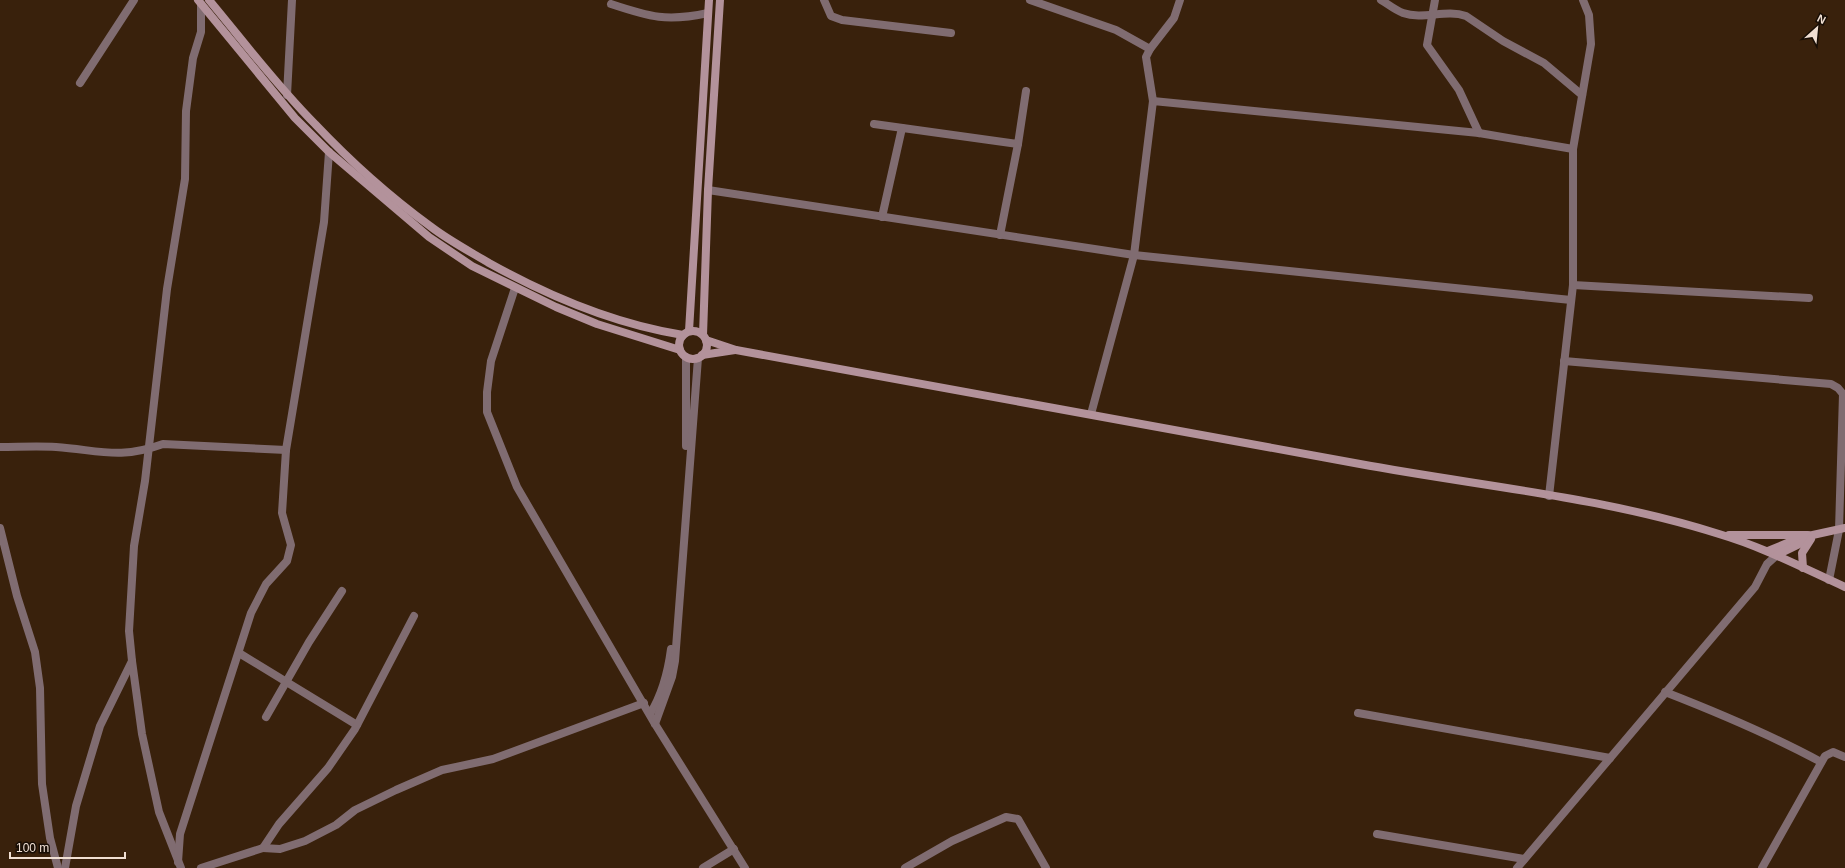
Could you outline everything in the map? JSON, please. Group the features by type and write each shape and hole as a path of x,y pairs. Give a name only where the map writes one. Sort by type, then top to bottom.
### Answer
{"street":[{"path":"80,83 134,0"},
{"path":"287,95 292,0"},
{"path":"650,714 661,694 667,675 673,634 682,525 686,437 683,353 679,345 686,333 708,0"},
{"path":"655,724 672,677 675,661 700,356 707,348 705,337 708,190 720,0"},
{"path":"824,0 831,16 842,20 951,33"},
{"path":"1030,0 1041,2 1116,30 1150,48"},
{"path":"1091,414 1134,255 1153,101 1146,57 1150,48 1174,18 1180,0"},
{"path":"1381,0 1404,14 1431,15 1452,13 1466,16 1503,41 1544,63 1582,95"},
{"path":"1435,0 1431,15 1427,45 1459,90 1479,133"},
{"path":"1549,496 1573,285 1573,149 1591,44 1589,15 1583,0"},
{"path":"203,1 314,124 400,203 431,227 461,247 506,272 563,300 598,314 650,329 686,333 699,332 705,337 736,350 1396,471 1549,496 1667,519 1723,535 1768,551 1845,587"},
{"path":"203,1 295,118 329,152 387,203 429,237 472,266 515,288 597,324 683,353 700,356 736,350"},
{"path":"180,865 159,812 142,734 129,631 134,546 149,449 167,289 185,179 186,110 193,58 201,32 203,1"},
{"path":"611,4 641,14 670,19 708,13"},
{"path":"1000,235 1018,144 1026,92"},
{"path":"1153,101 1479,133 1573,149"},
{"path":"874,124 1018,144"},
{"path":"882,217 902,128"},
{"path":"180,865 180,834 251,613 266,584 287,561 290,545 282,513 286,450 324,222 329,152"},
{"path":"708,190 1134,255 1571,300"},
{"path":"1573,285 1809,298"},
{"path":"515,288 490,361 487,412 517,487 655,724 745,868"},
{"path":"1564,361 1832,384 1838,388 1843,394 1842,529 1829,580"},
{"path":"0,447 56,447 99,453 121,454 149,449 162,444 286,450"},
{"path":"0,528 17,596 35,652 40,688 42,784 50,838 58,868"},
{"path":"1768,551 1820,534 1842,529"},
{"path":"1723,535 1810,537"},
{"path":"1767,564 1777,556 1810,537"},
{"path":"1803,568 1802,553 1810,537"},
{"path":"1517,868 1755,587 1767,564 1768,551"},
{"path":"266,717 309,642 342,591"},
{"path":"263,848 279,824 328,768 357,725 414,616"},
{"path":"239,653 357,725"},
{"path":"65,868 76,806 100,726 132,661"},
{"path":"1665,692 1726,715 1786,743 1821,762"},
{"path":"201,868 263,848 280,849 305,841 336,825 355,810 442,770 493,759 644,704"},
{"path":"1358,713 1610,758"},
{"path":"1762,868 1821,762 1828,753 1833,752 1845,756"},
{"path":"905,868 952,841 1011,817 1018,819 1046,868"},
{"path":"1377,834 1524,859"},
{"path":"703,868 734,849"}]}
